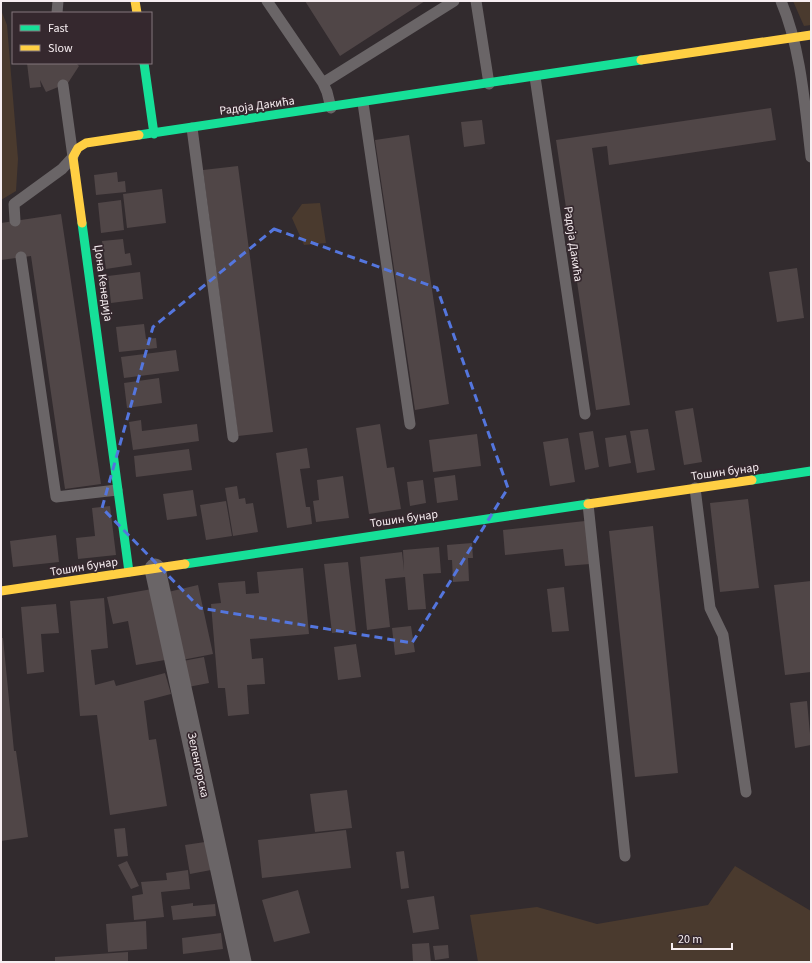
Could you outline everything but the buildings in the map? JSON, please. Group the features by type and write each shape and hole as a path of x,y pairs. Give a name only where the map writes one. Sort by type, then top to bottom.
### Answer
{"street":[{"path":"135,1 137,12"},
{"name":"Радоја Дакића","path":"154,134 811,35"},
{"path":"73,157 78,148 86,143 154,134 144,64"},
{"name":"Џона Кенедија","path":"73,157 129,572"},
{"name":"Тошин бунар","path":"1,591 811,471"},
{"name":"Зеленгорска","path":"155,569 242,962"}],"lane":[{"path":"57,12 58,1"},
{"path":"267,1 323,84 332,108"},
{"path":"323,84 454,1"},
{"path":"476,1 489,84"},
{"path":"781,1 792,38 802,86 811,158"},
{"name":"Радоја Дакића","path":"535,77 585,414"},
{"path":"15,221 14,204 62,169 73,157 63,85"},
{"path":"363,103 410,424"},
{"path":"192,128 232,437"},
{"path":"21,257 56,497 117,490"},
{"path":"695,488 710,608 723,635 746,792"},
{"path":"588,504 625,856"}],"highlighted area":[{"path":"274,229 437,288 508,488 412,643 200,608 102,508 153,327"}],"shaded area":[{"path":"793,1 811,1 811,25 804,26"},
{"path":"1,10 7,25 18,159 16,191 1,200"},
{"path":"320,203 326,243 304,245 292,218 302,204"},
{"path":"735,866 811,911 811,962 478,962 470,915 537,907 597,924 708,905"}],"traffic: fast":[{"path":"139,135 641,60"},
{"path":"144,64 154,134"},
{"path":"82,223 129,572"},
{"path":"752,480 811,471"},
{"path":"185,564 588,504"}],"traffic: slow":[{"path":"135,1 137,12"},
{"path":"641,60 811,35"},
{"path":"82,223 73,157 78,148 86,143 139,135"},
{"path":"588,504 752,480"},
{"path":"1,591 185,564"}]}
